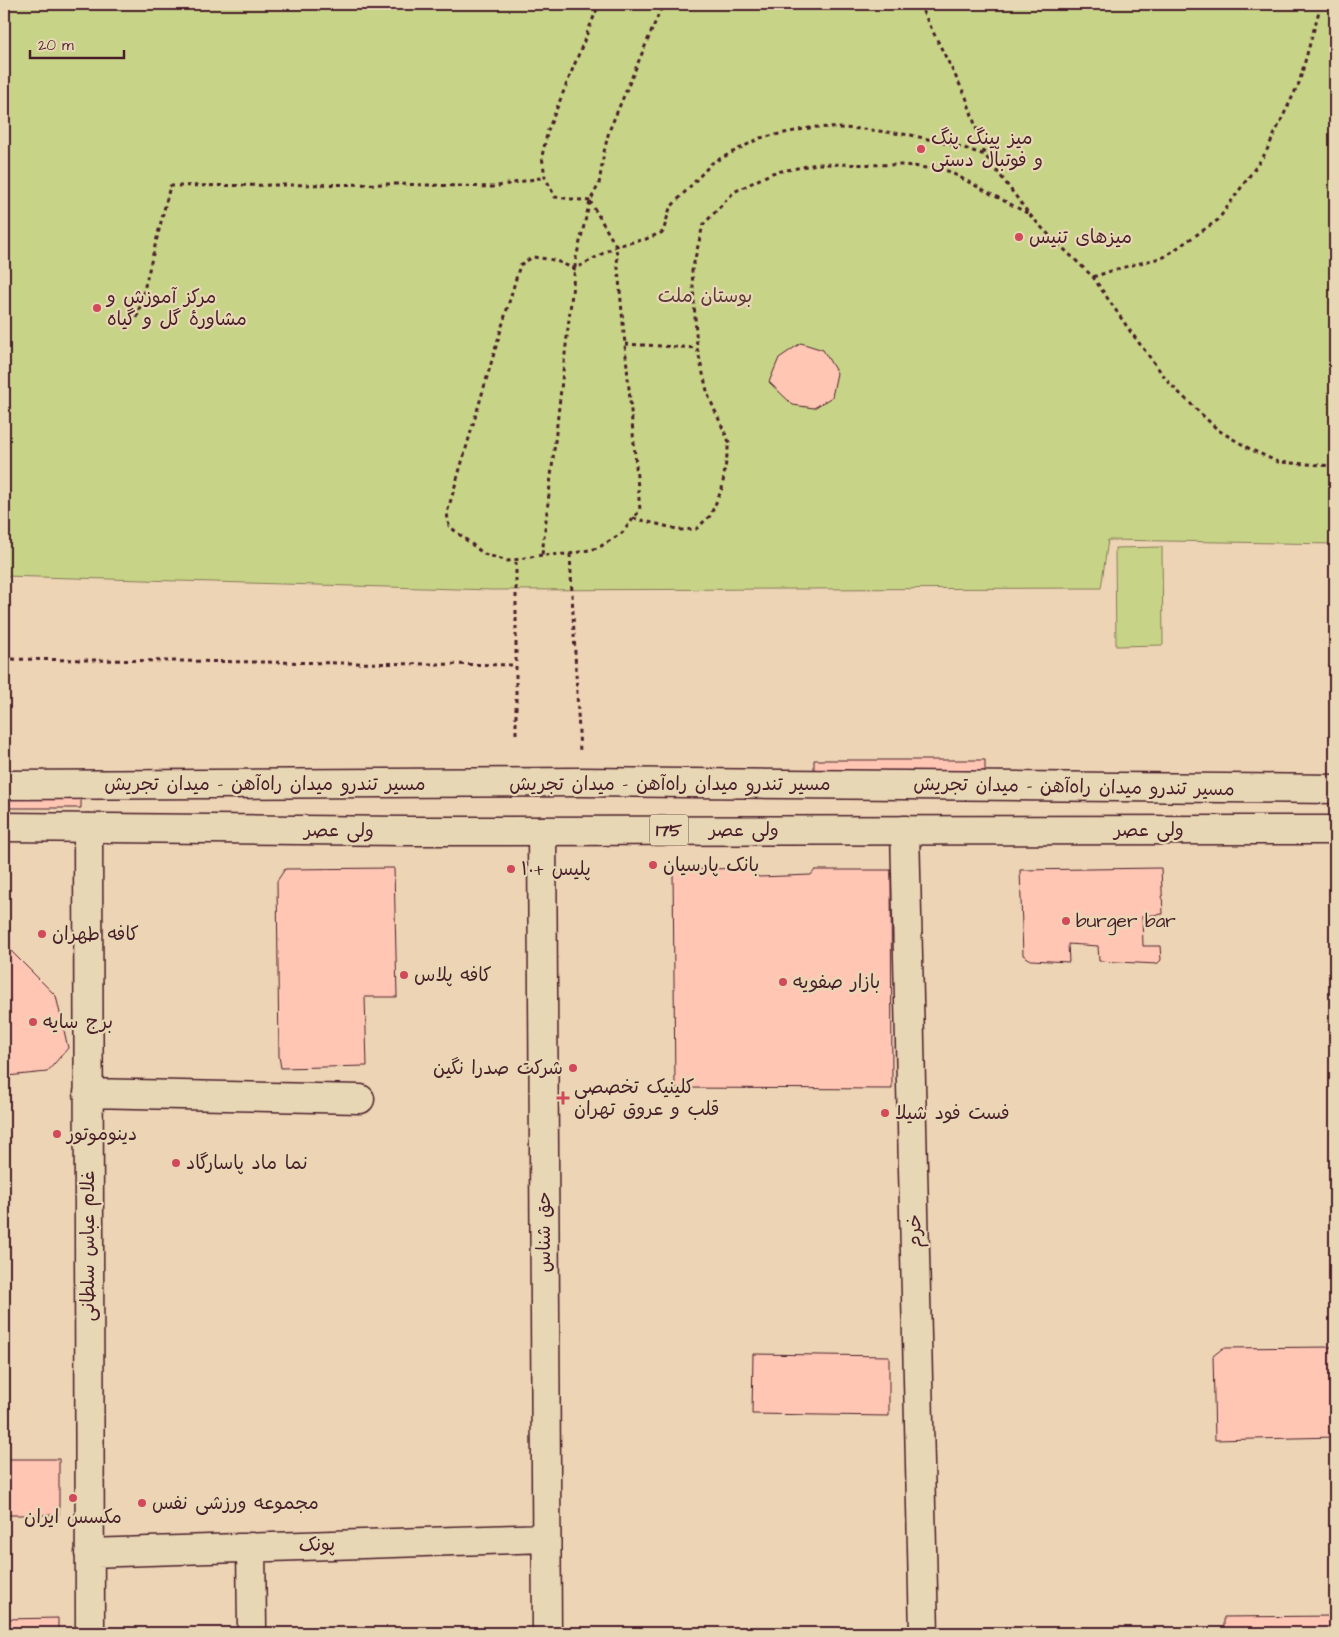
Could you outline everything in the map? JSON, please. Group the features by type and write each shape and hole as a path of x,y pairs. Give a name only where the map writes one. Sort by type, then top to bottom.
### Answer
{"street":[{"name":"مسیر تندرو میدان راه‌آهن - میدان تجریش","path":"4,785 589,782 1335,789"},
{"name":"ولی عصر","path":"4,827 404,831 1335,830"},
{"name":"غلام عباس سلطانی","path":"88,828 90,1633"},
{"name":"خرم","path":"905,830 924,1633"},
{"name":"حق شناس","path":"542,831 547,1633"},
{"path":"88,1092 360,1099"},
{"name":"پونک","path":"89,1553 546,1538"},
{"path":"251,1547 252,1628"}],"path":[{"path":"590,201 555,197 545,177 542,156 555,108 599,4"},
{"path":"542,555 576,258 590,201 599,184 609,131 663,4"},
{"path":"919,4 966,97 985,155 1029,214 1093,277 1170,384 1218,430 1250,449 1278,462 1335,466"},
{"path":"1093,277 1164,257 1218,220 1265,154 1299,82 1321,4"},
{"path":"575,269 616,246 646,239 663,232 670,208 712,163 760,138 814,127 862,129 911,136 961,147 985,155"},
{"path":"633,518 681,530 696,529 710,516 722,489 729,442 708,395 696,348 692,271 703,225 734,192 772,173 817,164 905,165 948,171 1029,214"},
{"path":"137,318 170,186 395,184 493,187 545,177"},
{"path":"575,269 554,260 533,257 520,265 447,513 450,526 484,554 508,561 542,555 570,554 598,548 622,533 640,510 616,246 590,201"},
{"path":"625,344 696,348"},
{"path":"570,554 580,756"},
{"path":"516,560 516,734"},
{"path":"4,659 516,665"}],"green space":[{"name":"بوستان ملت","path":"4,4 1335,4 1335,544 1108,540 1101,588 492,590 4,576"},
{"path":"1162,547 1163,645 1116,646 1115,548"}],"building":[{"path":"801,343 823,350 837,373 832,397 814,408 793,405 769,382 779,358"},
{"path":"814,760 985,760 985,775 814,775"},
{"path":"81,793 81,808 4,808 4,794"},
{"path":"394,868 397,997 365,997 367,1066 281,1068 279,1056 277,881 285,869"},
{"name":"بازار صفویه","path":"747,868 759,877 811,875 815,870 891,870 892,1089 675,1088 673,870"},
{"path":"1161,868 1163,914 1142,916 1143,946 1160,946 1161,960 1157,964 1099,961 1098,946 1068,944 1069,962 1031,960 1023,955 1020,870"},
{"name":"برج سایه","path":"4,944 56,996 68,1048 47,1072 7,1076 4,1074"},
{"path":"1335,1347 1335,1437 1215,1440 1213,1356 1223,1348"},
{"path":"753,1354 889,1356 889,1416 752,1414"},
{"path":"4,1459 59,1459 59,1515 4,1515"},
{"path":"1335,1616 1335,1633 1224,1633 1224,1617"},
{"path":"58,1618 58,1633 4,1633 4,1619"}],"place":[{"name":"میز پینگ پنگ و فوتبال دستی","path":"921,149"},
{"name":"میزهای تنیس","path":"1019,237"},
{"name":"مرکز آموزش و مشاورهٔ گل و گیاه","path":"97,308"},
{"name":"بانک پارسیان","path":"653,865"},
{"name":"پلیس +۱۰","path":"511,869"},
{"name":"burger bar","path":"1066,921"},
{"name":"کافه طهران","path":"42,934"},
{"name":"کافه پلاس","path":"404,975"},
{"name":"بازار صفویه","path":"783,982"},
{"name":"برج سایه","path":"33,1022"},
{"name":"شرکت صدرا نگین","path":"573,1068"},
{"name":"کلینیک تخصصی قلب و عروق تهران","path":"563,1098"},
{"name":"فست فود شیلا","path":"885,1113"},
{"name":"دینوموتور","path":"57,1134"},
{"name":"نما ماد پاسارگاد","path":"176,1163"},
{"name":"مکسس ایران","path":"73,1498"},
{"name":"مجموعه ورزشی نفس","path":"142,1503"}]}
